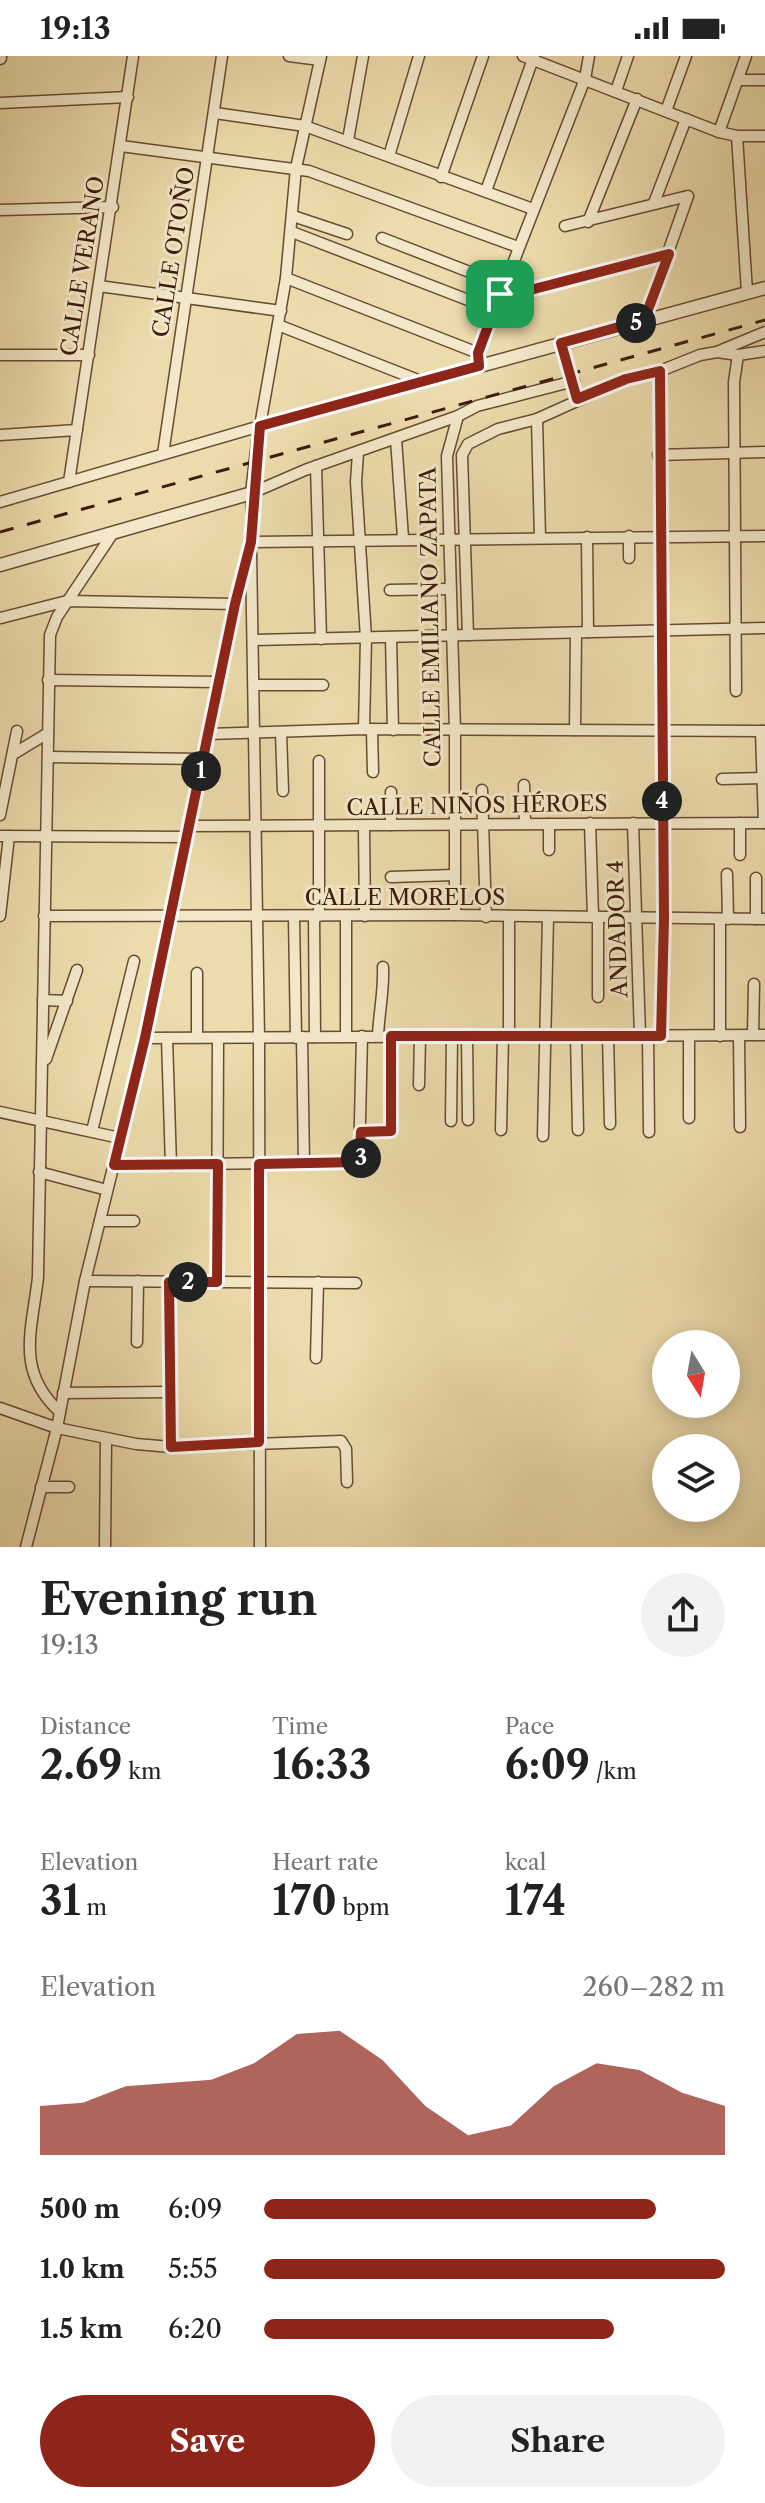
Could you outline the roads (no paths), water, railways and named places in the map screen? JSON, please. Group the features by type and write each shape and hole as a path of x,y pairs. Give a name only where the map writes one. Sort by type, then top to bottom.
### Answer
{"street":[{"name":"CALLE VERANO","path":"69,482 113,207 133,56"},
{"name":"CALLE OTOÑO","path":"163,454 222,56"},
{"path":"260,1547 261,1281 252,493 260,426 286,278 296,168 321,58 289,56"},
{"path":"348,140 363,56"},
{"path":"389,156 419,56"},
{"path":"441,177 483,56"},
{"path":"478,359 501,290 585,79 589,56"},
{"path":"616,91 628,56"},
{"path":"666,111 686,56"},
{"path":"719,132 746,56"},
{"path":"486,191 530,57 719,132 737,136 765,136"},
{"path":"738,80 765,80"},
{"path":"0,103 128,97"},
{"path":"588,222 637,99"},
{"path":"215,113 305,126 533,209"},
{"path":"654,203 686,119"},
{"path":"737,136 747,292"},
{"path":"121,146 296,168 417,208 518,247"},
{"path":"565,226 685,195 689,199 644,320"},
{"path":"0,210 113,207"},
{"path":"293,216 347,234"},
{"path":"292,232 494,310"},
{"path":"382,238 511,295 669,254"},
{"path":"286,278 478,359"},
{"path":"99,286 281,311"},
{"path":"0,502 423,382 478,359 561,343 765,288"},
{"path":"278,325 423,382"},
{"path":"468,635 464,449 498,429 537,419 626,379 717,352 765,332"},
{"path":"561,343 577,399"},
{"path":"717,352 738,355 765,351"},
{"path":"0,355 89,355"},
{"path":"736,691 734,382 738,355"},
{"path":"660,371 658,455 664,919 661,1036"},
{"path":"0,565 252,493 316,466 458,416 477,406 574,381"},
{"name":"CALLE EMILIANO ZAPATA","path":"455,915 455,731 447,456 458,416"},
{"path":"537,419 540,538"},
{"path":"0,435 77,430"},
{"path":"396,439 403,538"},
{"path":"658,455 765,452"},
{"path":"358,453 356,482 362,539 368,730 373,772"},
{"path":"316,466 321,639"},
{"path":"60,1412 40,1394 31,1373 38,1277 50,635 67,601 113,533"},
{"path":"629,536 629,558"},
{"path":"251,542 765,536"},
{"path":"575,730 587,537"},
{"path":"26,1547 57,1428 85,1281 145,1038 235,604 251,542"},
{"path":"390,590 449,589"},
{"path":"1,618 67,601 235,604"},
{"path":"254,640 765,628"},
{"path":"391,637 393,730"},
{"path":"48,680 220,682"},
{"path":"254,685 323,685"},
{"path":"208,734 368,730 763,731 764,823"},
{"path":"0,815 15,753 17,731"},
{"path":"15,753 48,733"},
{"path":"281,733 283,791"},
{"path":"49,757 203,759"},
{"path":"315,1037 319,761"},
{"path":"722,779 762,778"},
{"path":"524,785 525,824"},
{"path":"482,790 486,917"},
{"path":"391,792 391,825"},
{"path":"590,823 598,997"},
{"name":"ANDADOR 4","path":"633,823 649,1132"},
{"path":"740,823 740,855"},
{"name":"CALLE NIÑOS HÉROES","path":"4,836 256,827 764,823"},
{"path":"549,824 549,850"},
{"path":"364,827 365,916"},
{"path":"0,916 4,836"},
{"path":"720,1036 727,874"},
{"path":"391,877 454,875"},
{"path":"756,878 761,919"},
{"name":"CALLE MORELOS","path":"44,916 455,915 761,919"},
{"path":"346,916 346,1036"},
{"path":"501,1130 509,916"},
{"path":"294,917 304,1164"},
{"path":"543,1136 548,917"},
{"path":"92,1131 134,961"},
{"path":"378,1036 380,1006 384,999 383,967"},
{"path":"43,1065 77,970"},
{"path":"197,973 197,1037"},
{"path":"145,1038 759,1035 754,984"},
{"path":"43,1000 67,1001"},
{"path":"608,1035 610,1124"},
{"path":"114,1165 359,1162 362,1036"},
{"path":"361,1132 391,1131 391,1036"},
{"path":"419,1085 420,1036"},
{"path":"451,1121 452,1036"},
{"path":"467,1036 468,1120"},
{"path":"576,1036 578,1130"},
{"path":"689,1036 689,1118"},
{"path":"739,1036 740,1127"},
{"path":"167,1038 171,1166"},
{"path":"217,1282 218,1038"},
{"path":"0,1112 120,1138"},
{"path":"39,1172 107,1190"},
{"path":"100,1221 134,1221"},
{"path":"85,1281 356,1283"},
{"path":"137,1342 138,1281"},
{"path":"169,1282 171,1447"},
{"path":"316,1358 318,1282"},
{"path":"63,1393 170,1392"},
{"path":"0,1408 57,1428 106,1440 171,1447 259,1442 345,1444 347,1482"},
{"path":"105,1547 106,1440"},
{"path":"41,1487 69,1487"}],"railway":[{"path":"0,532 765,320"}]}
